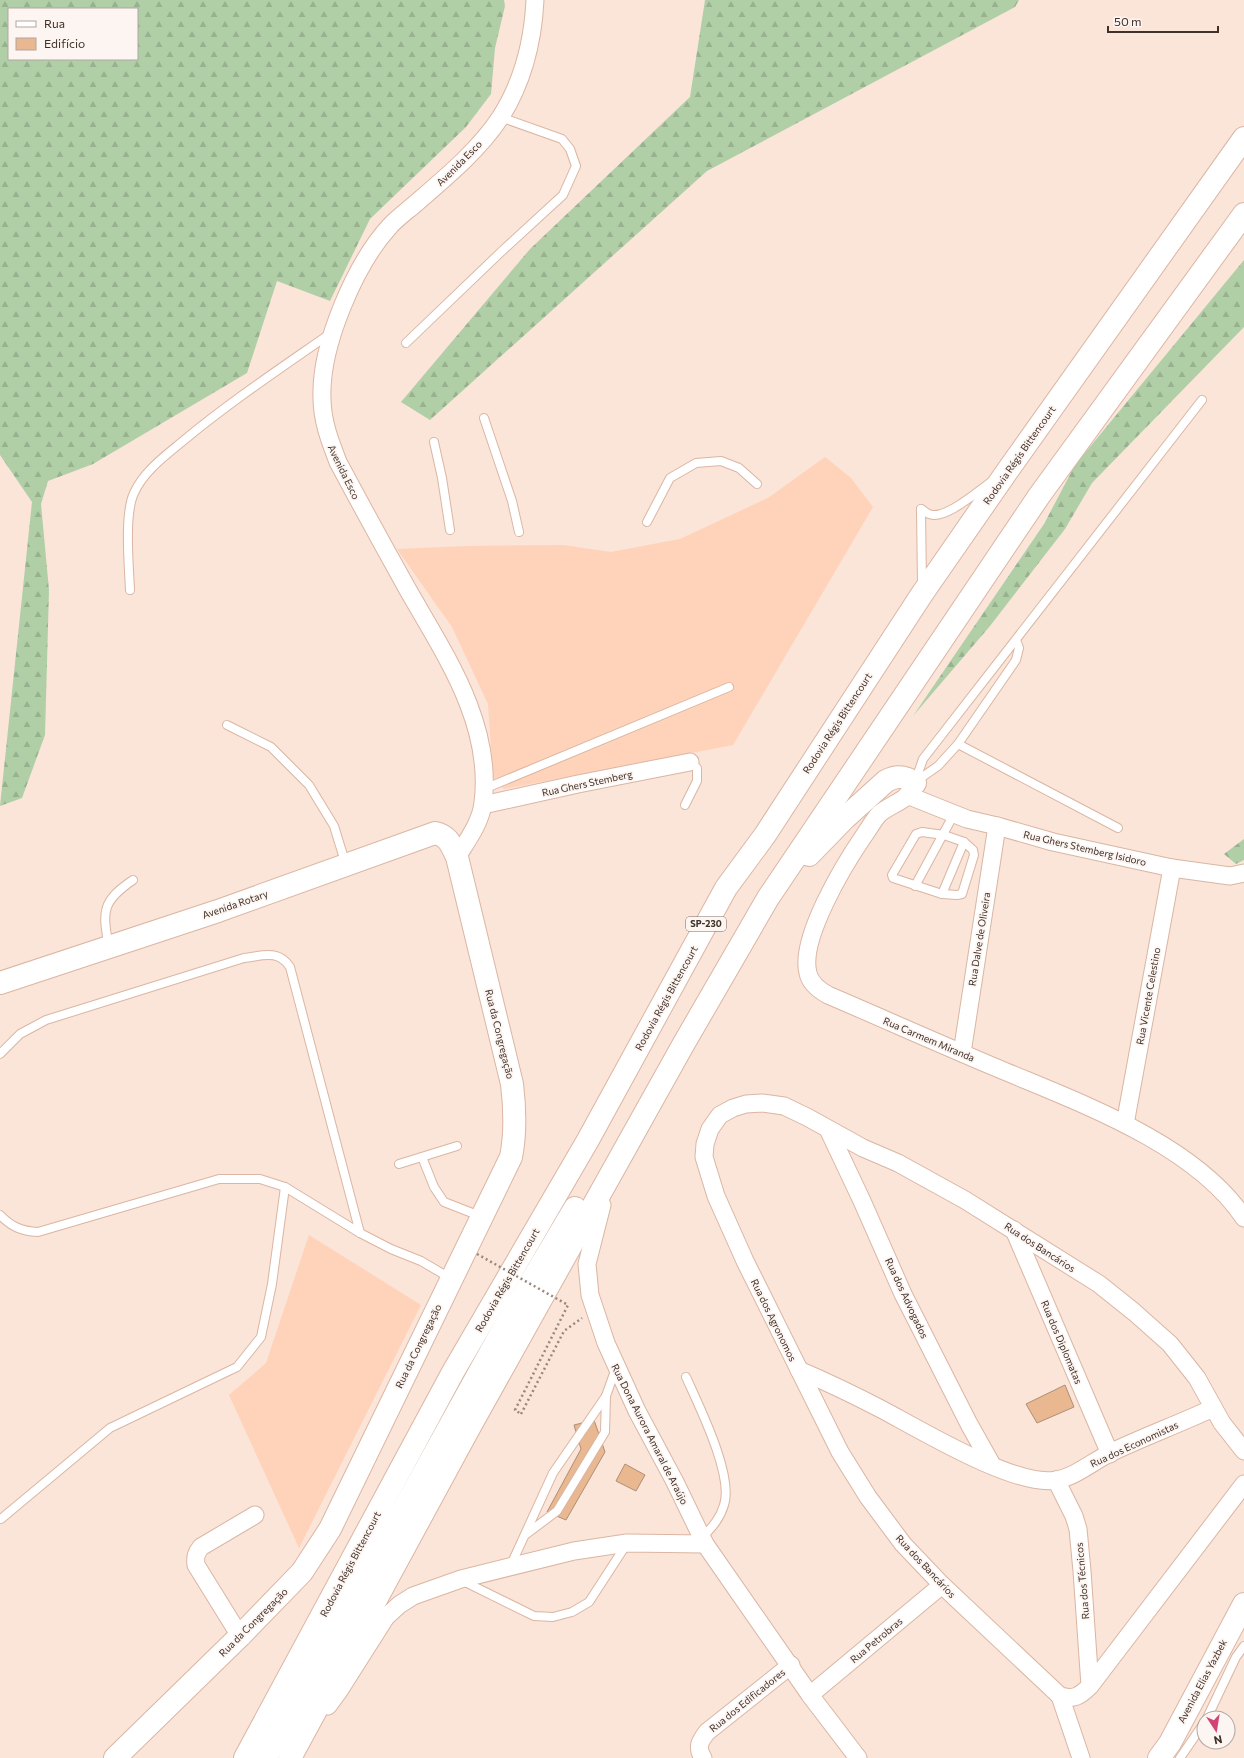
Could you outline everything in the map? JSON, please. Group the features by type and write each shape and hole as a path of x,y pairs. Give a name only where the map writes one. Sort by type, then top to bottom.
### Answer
{"main road":[{"name":"Rodovia Régis Bittencourt","path":"245,1758 454,1372 588,1140 726,888 765,835 922,594 1008,470 1244,138"},
{"path":"293,1752 620,1157 768,898 1039,496 1244,214"},
{"path":"768,898 845,818 886,781 897,777 902,777 911,789"},
{"name":"Avenida Rotary","path":"0,983 109,947 435,833 442,834 448,838 457,857"},
{"name":"Rua da Congregação","path":"115,1758 240,1636 302,1572 330,1528 450,1278 511,1157 515,1136 515,1112 512,1084 457,857"},
{"path":"266,1758 511,1315 600,1167 683,1045"},
{"path":"400,1557 437,1514 495,1400 517,1373 602,1205 620,1157"},
{"name":"Avenida Elias Yazbek","path":"1159,1758 1170,1743 1244,1604"}],"street":[{"name":"Avenida Esco","path":"457,857 477,822 484,797 482,749 473,712 452,668 338,462 327,434 322,398 323,375 333,332 352,284 371,251 390,226 464,160 500,117 517,84 527,57 534,26 535,0"},
{"name":"Rua Ghers Stemberg","path":"484,797 578,784 690,762"},
{"name":"Rua Ghers Stemberg Isidoro","path":"911,789 954,814 967,819 1053,842 1172,868 1230,876 1244,873"},
{"name":"Rua Carmem Miranda","path":"911,789 879,814 847,861 824,904 810,944 806,961 808,974 818,989 828,995 1125,1124 1195,1166 1235,1204 1244,1218"},
{"name":"Rua Dalve de Oliveira","path":"962,1053 997,826"},
{"name":"Rua Vicente Celestino","path":"1125,1124 1172,868"},
{"name":"Rua dos Agronomos","path":"784,1106 762,1103 746,1104 733,1108 720,1115 710,1129 705,1144 704,1157 716,1196 799,1370 834,1385 944,1442 1017,1476 1038,1481 1056,1480"},
{"name":"Rua dos Bancários","path":"784,1106 828,1128 863,1148 898,1163 965,1200 1099,1284 1134,1312 1170,1344 1197,1378 1222,1424 1244,1451"},
{"name":"Rua dos Advogados","path":"828,1128 903,1294 969,1424 992,1465"},
{"name":"Rua Dona Aurora Amaral de Araújo","path":"602,1205 587,1264 590,1295 606,1343 616,1367 704,1541 791,1665 810,1695 858,1758"},
{"name":"Rua dos Diplomatas","path":"1014,1230 1110,1454"},
{"name":"Rua dos Bancários","path":"799,1370 840,1452 868,1497 903,1544 942,1585 1060,1696 1081,1758"},
{"name":"Rua dos Economistas","path":"1056,1480 1073,1474 1110,1454 1213,1408"},
{"name":"Rua dos Técnicos","path":"1056,1480 1074,1516 1078,1529 1090,1686"},
{"path":"1060,1696 1076,1698 1090,1686 1244,1484"},
{"path":"240,1636 196,1565 195,1558 201,1547 255,1515"},
{"path":"293,1752 339,1691 386,1617 399,1605 413,1596 461,1579 574,1551 627,1543 704,1541"},
{"name":"Rua Petrobras","path":"810,1695 942,1585"},
{"name":"Rua dos Edificadores","path":"703,1758 698,1747 700,1740 707,1732 791,1665"}],"lane":[{"path":"406,343 563,195 576,166 570,149 562,139 500,117"},
{"path":"130,590 129,514 133,495 141,480 157,463 215,414 333,332"},
{"path":"911,789 923,759 1202,400"},
{"path":"484,418 512,501 519,532"},
{"path":"434,442 442,478 450,530"},
{"path":"647,522 670,478 696,463 721,460 739,468 757,484"},
{"path":"922,594 921,509 929,515 951,510 1008,470"},
{"path":"911,789 938,766 958,744 1016,660 1019,648 1016,640"},
{"path":"484,797 728,687"},
{"path":"227,725 271,747 309,785 334,826 346,865"},
{"path":"958,744 1118,828"},
{"path":"685,805 697,781 697,768 690,762"},
{"path":"915,886 944,835 954,814"},
{"path":"922,832 944,835 964,842 973,850 974,855 962,894 942,894 893,878 892,875 916,834 922,832"},
{"path":"942,894 964,842"},
{"path":"109,947 105,913 108,902 118,890 133,880"},
{"path":"0,1054 20,1034 46,1020 244,958 271,954 279,956 285,959 292,974 360,1233"},
{"path":"399,1164 458,1146"},
{"path":"422,1157 434,1187 444,1202 481,1216"},
{"path":"0,1214 7,1222 22,1231 38,1232 219,1179 260,1179 285,1187 360,1233 391,1249 421,1260 450,1278"},
{"path":"1,1519 110,1428 237,1366 261,1337 272,1284 285,1187"},
{"path":"510,1568 553,1474 606,1396 616,1367"},
{"path":"686,1377 706,1424 726,1482 725,1504 718,1521 704,1541"},
{"path":"524,1536 557,1511 604,1432 606,1396"},
{"path":"461,1579 534,1616 553,1617 572,1612 589,1602 627,1543"},
{"path":"1211,1710 1236,1657 1244,1646"},
{"path":"1180,1758 1196,1735"}],"path":[{"path":"477,1254 568,1305 515,1410 521,1414 564,1331 594,1309"}],"shaded area":[{"path":"825,457 851,478 873,507 733,745 504,789 493,777 488,704 452,627 397,549 468,546 563,545 611,552 680,539 768,498"},
{"path":"309,1235 421,1305 299,1548 229,1395 266,1363"}],"green space":[{"path":"0,0 504,0 505,6 495,48 491,94 466,127 370,219 330,301 277,281 247,373 93,464 48,481 41,504 49,590 45,735 22,798 0,806 32,502 0,455"},
{"path":"705,0 1019,0 1015,7 707,171 430,420 401,402 530,249 690,97"},
{"path":"1244,260 1244,327 1092,483 1065,529 990,626 913,716 1044,524 1075,465"},
{"path":"1244,839 1244,860 1236,864 1224,854"}],"building":[{"path":"1065,1385 1074,1407 1037,1423 1026,1404"},
{"path":"594,1420 605,1452 566,1520 547,1512 581,1449 574,1425"},
{"path":"625,1464 645,1475 636,1491 616,1481"}]}
